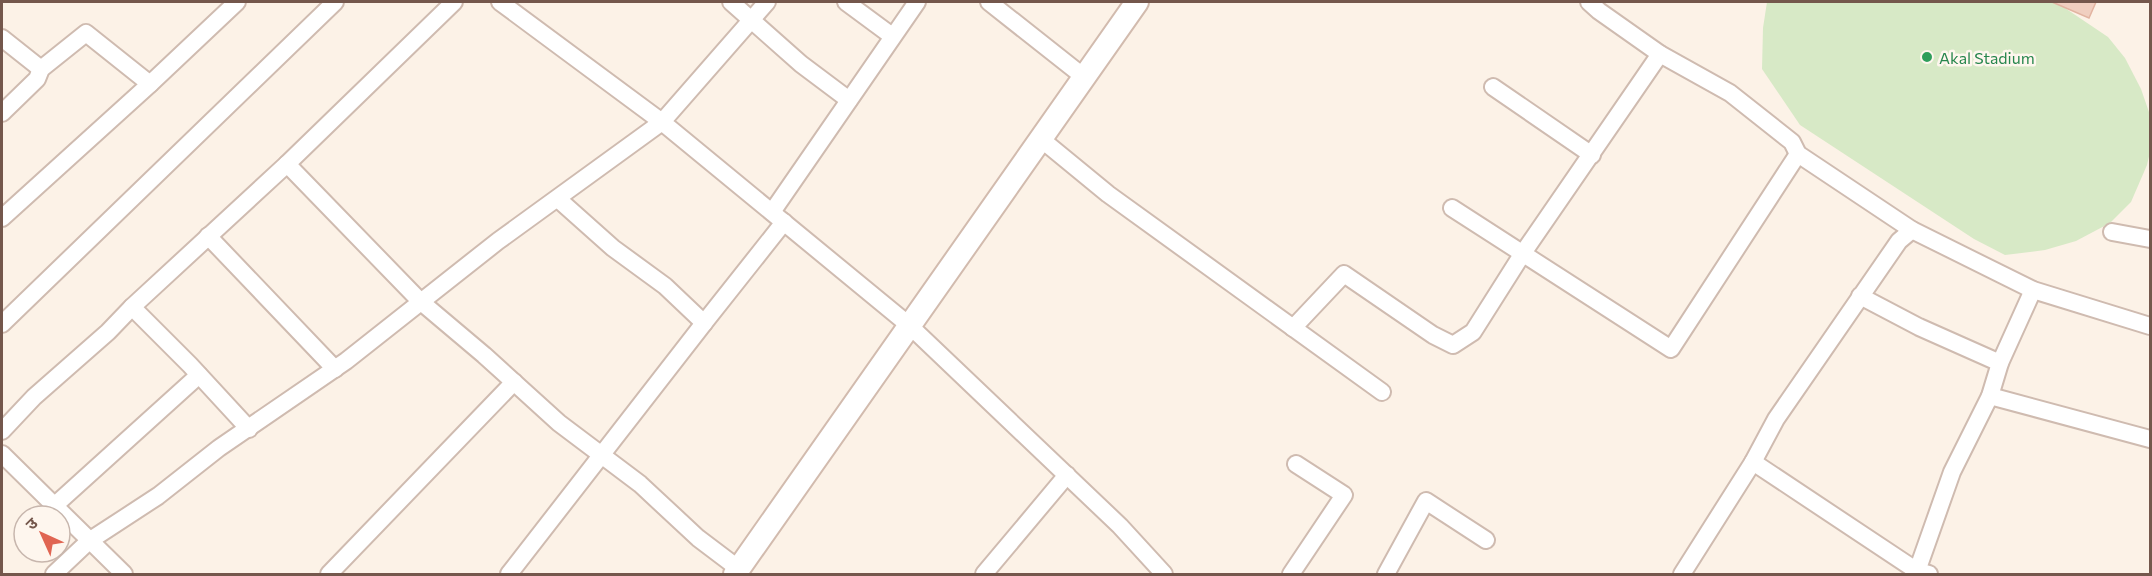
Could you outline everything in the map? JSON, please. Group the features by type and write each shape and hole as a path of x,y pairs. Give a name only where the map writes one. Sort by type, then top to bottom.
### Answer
{"main road":[{"path":"737,572 1137,2"}],"street":[{"path":"2,218 237,2"},
{"path":"2,324 334,2"},
{"path":"2,431 34,397 108,332 132,307 287,164 454,2"},
{"path":"500,2 662,122 909,326 1120,526 1164,574"},
{"path":"731,2 801,64 849,100"},
{"path":"54,574 89,541 158,496 219,448 335,369 498,241 662,122 767,2"},
{"path":"846,2 892,36"},
{"path":"509,574 603,456 704,323 778,217 849,100 916,2"},
{"path":"989,2 1084,77"},
{"path":"1589,2 1660,54 1730,93 1792,142 1798,154 1911,230 2033,290 2151,326"},
{"path":"2,113 37,79 41,69 86,33 150,84"},
{"path":"2,38 41,69"},
{"path":"1293,328 1344,274 1433,335 1453,345 1473,332 1523,254 1660,54"},
{"path":"1493,87 1592,155"},
{"path":"1041,139 1108,194 1382,392"},
{"path":"1452,208 1671,349 1798,154"},
{"path":"287,164 420,301 559,423 640,484 737,572"},
{"path":"558,199 613,248 664,286 704,323"},
{"path":"1682,574 1753,462 1776,420 1899,241 1911,230"},
{"path":"2112,232 2151,239"},
{"path":"208,236 335,369"},
{"path":"1753,462 1920,573 1952,472 1990,396 2000,363 2033,290"},
{"path":"1860,296 1919,327 2000,363"},
{"path":"132,307 249,429"},
{"path":"56,504 199,375"},
{"path":"329,574 514,382"},
{"path":"1990,396 2151,439"},
{"path":"1291,574 1344,495 1296,464"},
{"path":"5,465 50,504"},
{"path":"984,574 1067,475"},
{"path":"1386,574 1426,501 1486,540"},
{"path":"72,525 124,574"}],"green space":[{"path":"1767,2 2056,2 2108,37 2125,58 2141,89 2150,115 2150,152 2147,165 2131,202 2110,223 2076,241 2045,250 2005,255 1974,239 1800,125 1762,69 1763,28"}],"building":[{"path":"2052,2 2096,2 2089,18"}],"place":[{"name":"Akal Stadium","path":"1927,57"}]}
